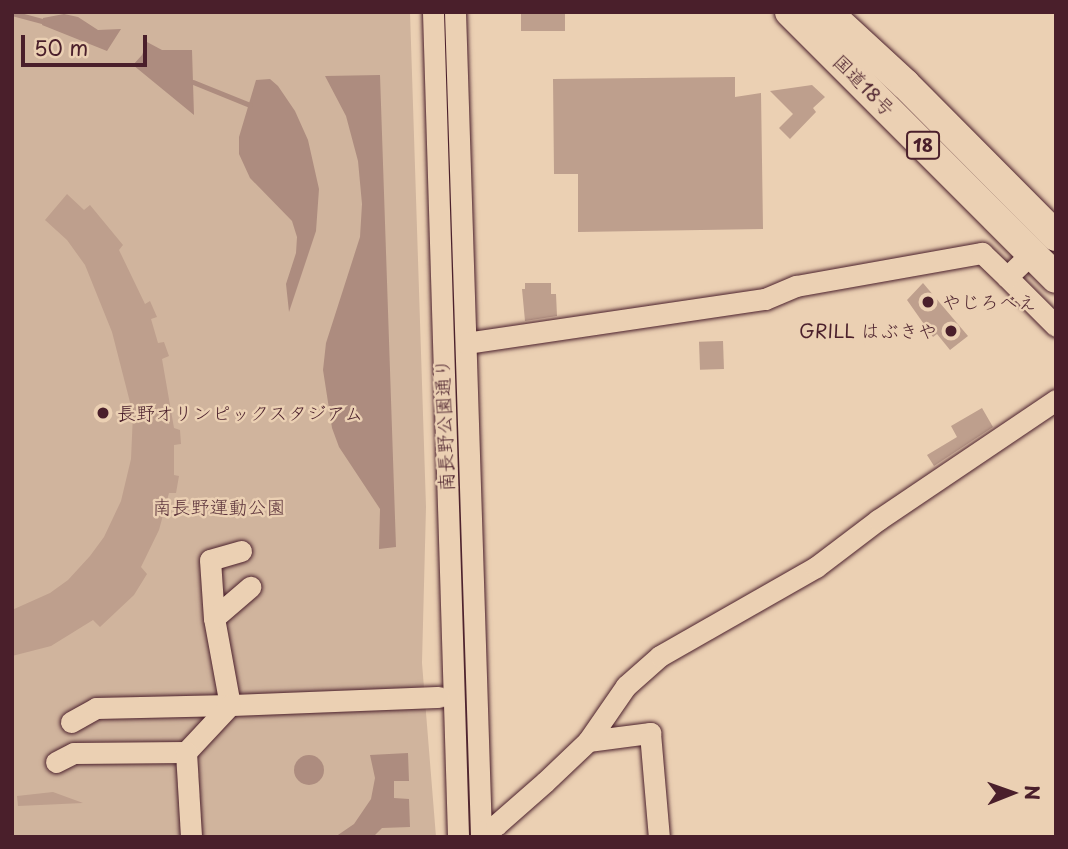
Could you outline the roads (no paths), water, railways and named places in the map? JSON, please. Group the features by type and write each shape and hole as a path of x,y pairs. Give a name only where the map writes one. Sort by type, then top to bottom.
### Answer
{"highway":[{"name":"国道18号","path":"790,12 1056,278"},
{"name":"国道18号","path":"827,12 905,83 1054,232"}],"street":[{"name":"南長野公園通り","path":"432,12 458,837"},
{"name":"南長野公園通り","path":"455,12 481,834"},
{"path":"466,343 765,299 796,286 982,253 1056,326"},
{"path":"1007,277 1031,254"},
{"path":"481,834 496,825 587,741 626,686 660,656 764,594 816,567 878,520 1056,400"},
{"path":"230,705 214,618 210,560 241,551"},
{"path":"214,618 250,587"},
{"path":"71,722 96,708 439,697"},
{"path":"56,762 74,753 186,752 230,705"},
{"path":"587,741 650,733 659,837"},
{"path":"186,752 191,837"}],"waterway":[{"path":"12,13 42,21"},
{"path":"193,82 250,105"}],"place":[{"name":"やじろべえ","path":"928,302"},
{"name":"GRILL はぶきや","path":"951,331"},
{"name":"長野オリンピックスタジアム","path":"103,413"}],"park label":[{"name":"南長野運動公園","path":"219,507"}]}
